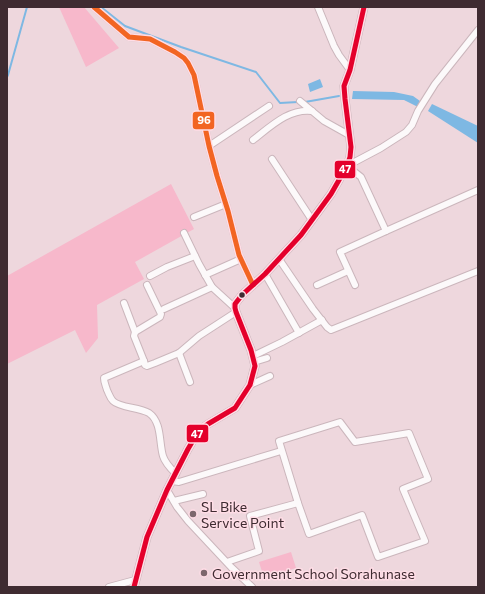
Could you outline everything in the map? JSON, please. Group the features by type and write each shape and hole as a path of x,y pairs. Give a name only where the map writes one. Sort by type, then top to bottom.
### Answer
{"street":[{"path":"94,7 130,37 150,39 184,58 190,66 194,75 209,146 241,259 253,285"},
{"path":"318,7 334,46 350,70"},
{"path":"110,587 134,583 147,537 167,490 195,437 200,430 208,424 235,408 250,385 255,366 254,359 235,310 235,304 301,235 330,194 347,166 351,147 344,86 350,70 364,7"},
{"path":"347,166 381,148 406,132 412,125 418,111 435,84 478,30"},
{"path":"302,103 324,121 349,135"},
{"path":"209,146 269,106"},
{"path":"253,140 286,116 305,110 312,111"},
{"path":"272,159 312,220"},
{"path":"347,166 361,177 386,231"},
{"path":"355,285 340,252 478,190"},
{"path":"194,217 226,204"},
{"path":"184,233 212,287 235,310"},
{"path":"150,276 167,267 195,256"},
{"path":"205,275 241,259"},
{"path":"279,259 293,281 331,330 478,271"},
{"path":"318,285 348,271"},
{"path":"265,274 299,333"},
{"path":"134,332 161,316 147,285"},
{"path":"164,309 212,287"},
{"path":"124,303 145,365 150,365 179,353 199,336 235,310"},
{"path":"254,359 322,320"},
{"path":"179,353 190,382"},
{"path":"254,359 267,358"},
{"path":"144,361 104,378 105,384 112,400 115,403 139,409 149,413 154,418 160,434 163,456 176,474"},
{"path":"250,385 270,376"},
{"path":"340,422 356,442 409,433 428,479 403,489 425,541 378,557 362,515 309,534 281,451 279,441 340,422"},
{"path":"172,481 179,482 281,451"},
{"path":"167,490 177,507 188,521 252,587"},
{"path":"174,501 203,494"},
{"path":"227,562 259,551 250,516 298,504"}],"shaded area":[{"path":"59,7 84,7 119,48 86,67"},
{"path":"171,184 194,229 135,262 144,279 97,305 98,338 86,353 75,330 7,364 7,276"},
{"path":"291,552 296,568 264,578 259,562"}],"water":[{"path":"320,79 323,87 310,92 308,84"},
{"path":"353,91 394,92 413,96 420,101 418,107 404,100 352,99"},
{"path":"432,104 478,126 478,143 428,111"}],"waterway":[{"path":"7,77 27,7"},
{"path":"101,7 125,26 181,47 256,72 280,103 298,102"},
{"path":"305,102 339,96"}],"transit line":[{"name":"96","path":"94,7 129,37 150,39 175,52 184,58 188,63 194,75 209,146 239,255 253,285"},
{"name":"47","path":"134,587 147,537 167,490 188,449 200,430 235,408 250,385 255,366 251,350 236,312 235,304 301,235 331,194 347,166 351,147 344,86 350,70 364,7"}],"place":[{"name":"SL Bike Service Point","path":"193,514"},
{"name":"Government School Sorahunase","path":"204,573"}]}
